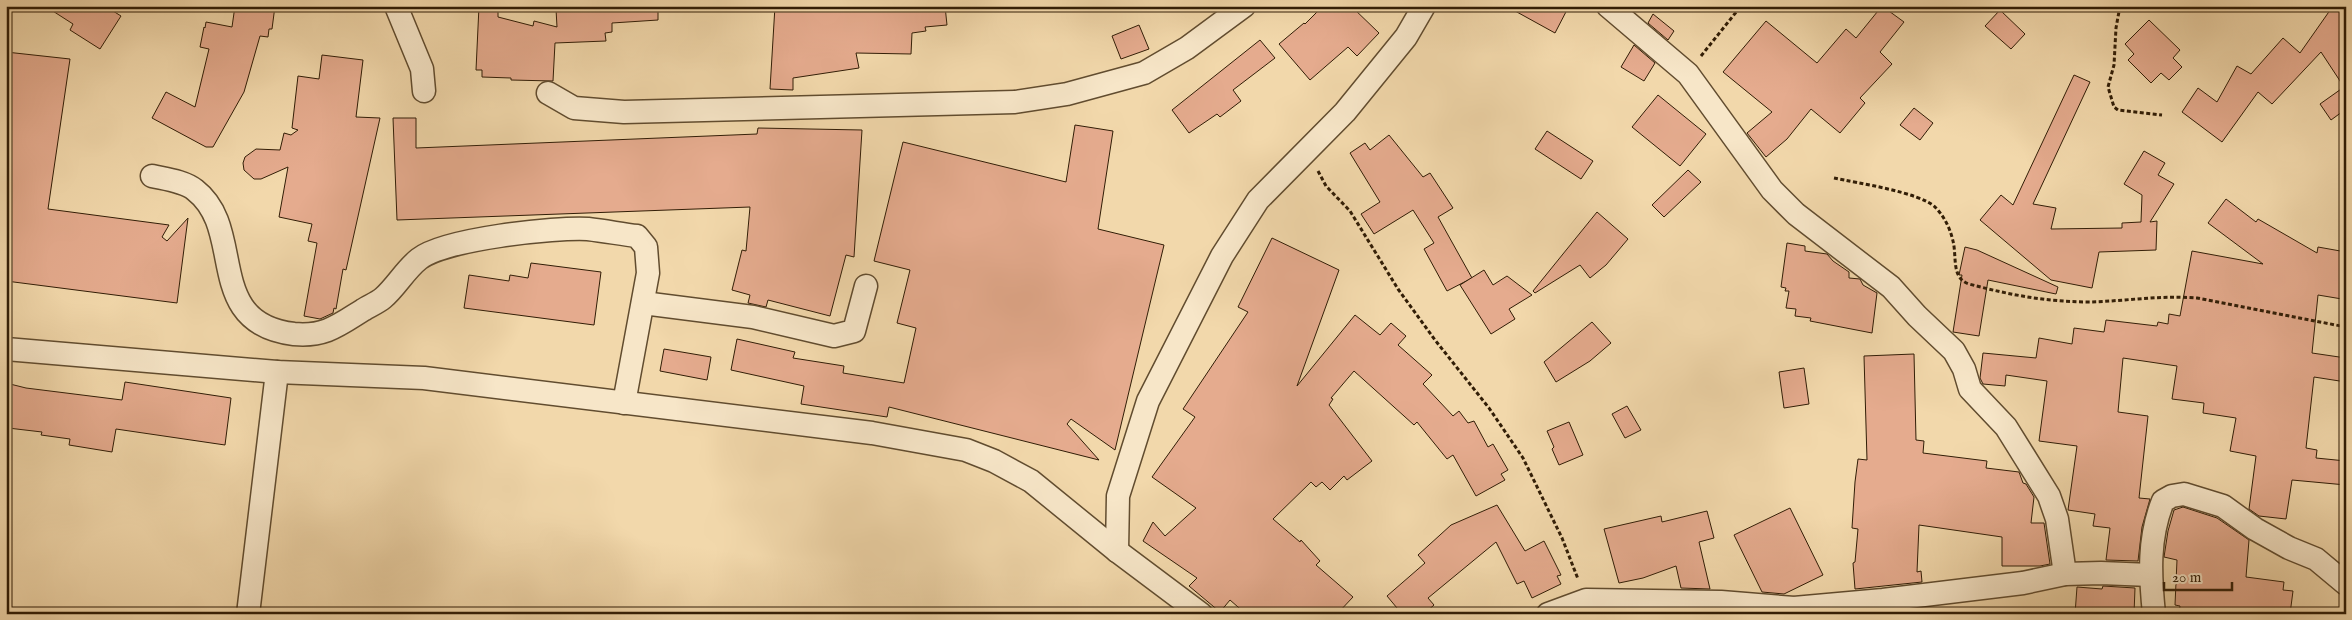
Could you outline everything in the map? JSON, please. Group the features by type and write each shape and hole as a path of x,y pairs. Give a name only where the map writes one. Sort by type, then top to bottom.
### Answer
{"street":[{"path":"396,6 422,69 424,91"},
{"path":"548,93 574,108 609,111 1015,102 1067,94 1144,74 1187,48 1244,6"},
{"path":"1117,551 1118,496 1132,449 1152,393 1222,256 1258,200 1345,112 1386,64 1424,6"},
{"path":"1608,6 1688,74 1772,190 1796,214 1891,287 1917,316 1954,351 1970,389 2006,427 2049,496 2057,518 2065,574"},
{"path":"152,176 194,189 215,213 222,237 227,268 238,301 252,317 270,329 296,334 330,331 381,300 419,259 461,242 531,232 587,229 637,236 646,247 648,273 624,403"},
{"path":"643,303 753,317 834,336 854,331 866,286"},
{"path":"6,349 276,372 424,378 872,433 966,450 994,461 1031,482 1117,551 1201,614"},
{"path":"248,614 276,372"},
{"path":"2154,614 2150,575 2154,532 2163,501 2172,496 2184,494 2223,506 2255,529 2289,548 2316,558 2346,584"},
{"path":"1548,614 1586,600 1721,602 1796,611 2023,583 2065,574 2150,575"}],"path":[{"path":"1688,74 1742,6"},
{"path":"2120,6 2116,28 2114,65 2108,87 2111,100 2118,110 2162,116"},
{"path":"1314,143 1320,178 1350,211 1398,289 1435,340 1489,408 1523,458 1562,538 1586,600"},
{"path":"1834,178 1921,199 1934,206 1946,220 1953,241 1957,274 1963,282 1969,284 2020,298 2090,302 2173,296 2197,298 2346,327"}],"building":[{"path":"45,6 105,6 121,16 100,49 70,30 73,24"},
{"path":"235,6 275,6 272,29 269,29 268,37 260,36 244,92 213,147 206,147 152,118 166,92 195,107 209,49 200,47 204,27 206,22 232,27"},
{"path":"479,6 498,6 498,17 533,26 534,21 557,27 556,9 658,6 658,20 612,23 612,32 605,33 606,41 555,43 553,81 511,80 511,78 482,77 482,70 476,70"},
{"path":"775,6 945,6 947,25 925,27 926,31 912,33 911,54 856,53 859,68 793,78 793,90 770,89"},
{"path":"1323,6 1351,6 1379,33 1357,56 1348,47 1310,80 1279,44 1305,24"},
{"path":"1506,6 1569,6 1555,33"},
{"path":"1882,6 1904,22 1880,52 1892,64 1860,98 1865,103 1840,133 1811,109 1787,139 1766,157 1747,133 1772,112 1723,72 1766,21 1817,63 1846,29 1856,38"},
{"path":"2333,6 2346,6 2346,109 2331,120 2320,104 2344,87 2321,52 2272,104 2258,92 2222,142 2182,112 2198,88 2217,102 2237,66 2251,74 2283,38 2300,53"},
{"path":"2000,10 2025,34 2011,49 1985,26"},
{"path":"1653,14 1674,31 1668,40 1648,23"},
{"path":"2149,20 2180,50 2173,58 2182,67 2169,80 2161,73 2151,83 2128,60 2134,54 2125,44"},
{"path":"1139,25 1149,49 1121,59 1112,36"},
{"path":"1260,40 1275,58 1233,90 1241,101 1220,117 1217,114 1189,133 1172,110"},
{"path":"1634,45 1655,63 1644,81 1621,67"},
{"path":"6,52 70,59 48,209 169,225 162,237 167,241 188,218 177,303 6,281"},
{"path":"322,55 363,60 356,117 380,118 346,270 343,269 336,309 334,308 333,313 320,319 304,316 317,243 308,241 312,224 279,217 288,167 261,179 254,179 244,170 243,163 245,157 256,149 280,150 284,133 291,135 298,130 292,128 298,76 319,79"},
{"path":"2074,75 2090,82 2033,204 2056,208 2051,229 2122,228 2122,223 2141,222 2142,195 2124,184 2144,151 2165,163 2158,175 2174,184 2150,222 2157,221 2156,250 2099,252 2092,288 2051,280 1980,220 2001,195 2013,205"},
{"path":"1658,95 1706,134 1680,166 1632,127"},
{"path":"1914,108 1933,123 1920,140 1900,125"},
{"path":"393,118 416,118 416,148 757,134 758,128 862,130 854,257 846,255 830,316 768,300 766,307 748,303 750,295 732,290 742,250 746,251 750,207 397,220"},
{"path":"1075,125 1113,131 1098,229 1164,245 1115,450 1071,419 1067,424 1099,460 889,407 887,417 801,404 804,386 731,370 737,339 795,352 793,358 844,366 843,373 904,383 916,328 897,323 910,270 874,261 903,142 1066,182"},
{"path":"1547,131 1593,161 1581,179 1535,149"},
{"path":"1389,135 1423,177 1430,173 1453,208 1438,217 1472,278 1447,291 1424,249 1434,243 1413,210 1374,234 1361,214 1380,202 1350,153 1365,143 1370,150"},
{"path":"1688,170 1701,182 1664,217 1652,205"},
{"path":"2226,199 2256,222 2258,219 2317,253 2318,247 2346,252 2346,274 2342,299 2318,295 2312,353 2346,358 2346,382 2314,377 2306,448 2317,450 2316,458 2346,461 2346,485 2292,480 2286,519 2259,516 2249,509 2256,456 2230,451 2236,418 2203,413 2204,403 2172,399 2177,366 2123,358 2118,412 2148,416 2139,498 2150,499 2142,527 2138,561 2106,560 2110,528 2093,526 2095,514 2068,510 2077,446 2039,441 2047,381 2006,375 2005,386 1983,384 1980,378 1983,353 2036,358 2039,338 2072,344 2074,328 2104,332 2106,320 2157,326 2158,322 2168,324 2169,314 2180,316 2192,251 2263,264 2208,223"},
{"path":"1597,212 1628,239 1606,265 1590,278 1580,265 1535,293 1533,291"},
{"path":"1272,238 1339,270 1297,386 1355,315 1380,335 1391,323 1406,336 1398,345 1432,375 1423,384 1453,416 1459,411 1468,423 1474,421 1488,447 1493,444 1508,470 1501,474 1505,480 1476,496 1453,455 1447,459 1417,422 1414,425 1354,371 1331,398 1333,399 1329,405 1372,461 1347,480 1344,476 1330,490 1322,482 1316,487 1311,482 1273,519 1300,542 1301,540 1320,561 1316,565 1353,597 1337,614 1246,614 1230,600 1220,612 1189,586 1197,578 1143,541 1153,522 1165,536 1196,508 1152,477 1195,417 1183,409 1248,312 1238,307"},
{"path":"1787,243 1805,246 1805,251 1827,254 1833,261 1849,272 1849,278 1860,279 1863,285 1877,293 1872,333 1810,321 1811,318 1795,316 1796,309 1786,308 1789,291 1785,291 1786,288 1781,287"},
{"path":"1965,247 1977,250 2058,287 2056,294 1988,280 1979,336 1953,332 1962,275 1959,275"},
{"path":"531,263 601,272 594,325 464,308 469,275 509,281 510,275 528,278"},
{"path":"1484,270 1493,285 1507,276 1532,295 1509,309 1515,319 1491,334 1460,285"},
{"path":"1592,322 1611,343 1590,361 1556,382 1544,362"},
{"path":"664,349 711,357 707,380 660,371"},
{"path":"1914,354 1916,440 1924,441 1923,453 1987,461 1986,468 2019,472 2023,483 2026,484 2034,497 2031,523 2044,523 2050,564 2040,566 2002,566 2002,537 1919,525 1917,572 1921,571 1922,582 1855,589 1853,563 1855,562 1858,529 1852,528 1855,482 1858,459 1867,460 1864,356"},
{"path":"1804,368 1809,404 1784,408 1779,372"},
{"path":"125,382 231,398 225,445 116,429 112,452 69,445 70,439 41,435 42,432 8,428 10,404 6,403 6,383 26,388 122,400"},
{"path":"1627,406 1641,430 1625,438 1612,414"},
{"path":"1569,422 1583,455 1559,465 1547,431"},
{"path":"1497,505 1525,551 1544,541 1561,575 1557,576 1561,584 1532,598 1524,581 1517,584 1496,542 1428,598 1434,605 1424,614 1402,614 1387,596 1425,563 1418,555 1451,525"},
{"path":"2183,507 2217,518 2249,540 2246,577 2284,582 2283,590 2293,591 2290,614 2179,614 2180,606 2175,605 2177,560 2164,557 2174,510"},
{"path":"1790,508 1823,575 1784,594 1762,592 1734,535"},
{"path":"1707,511 1714,538 1699,542 1710,589 1681,588 1676,566 1643,578 1619,583 1604,529 1661,516 1662,522"},
{"path":"2103,586 2135,588 2134,614 2075,614 2077,587 2102,589"}]}
